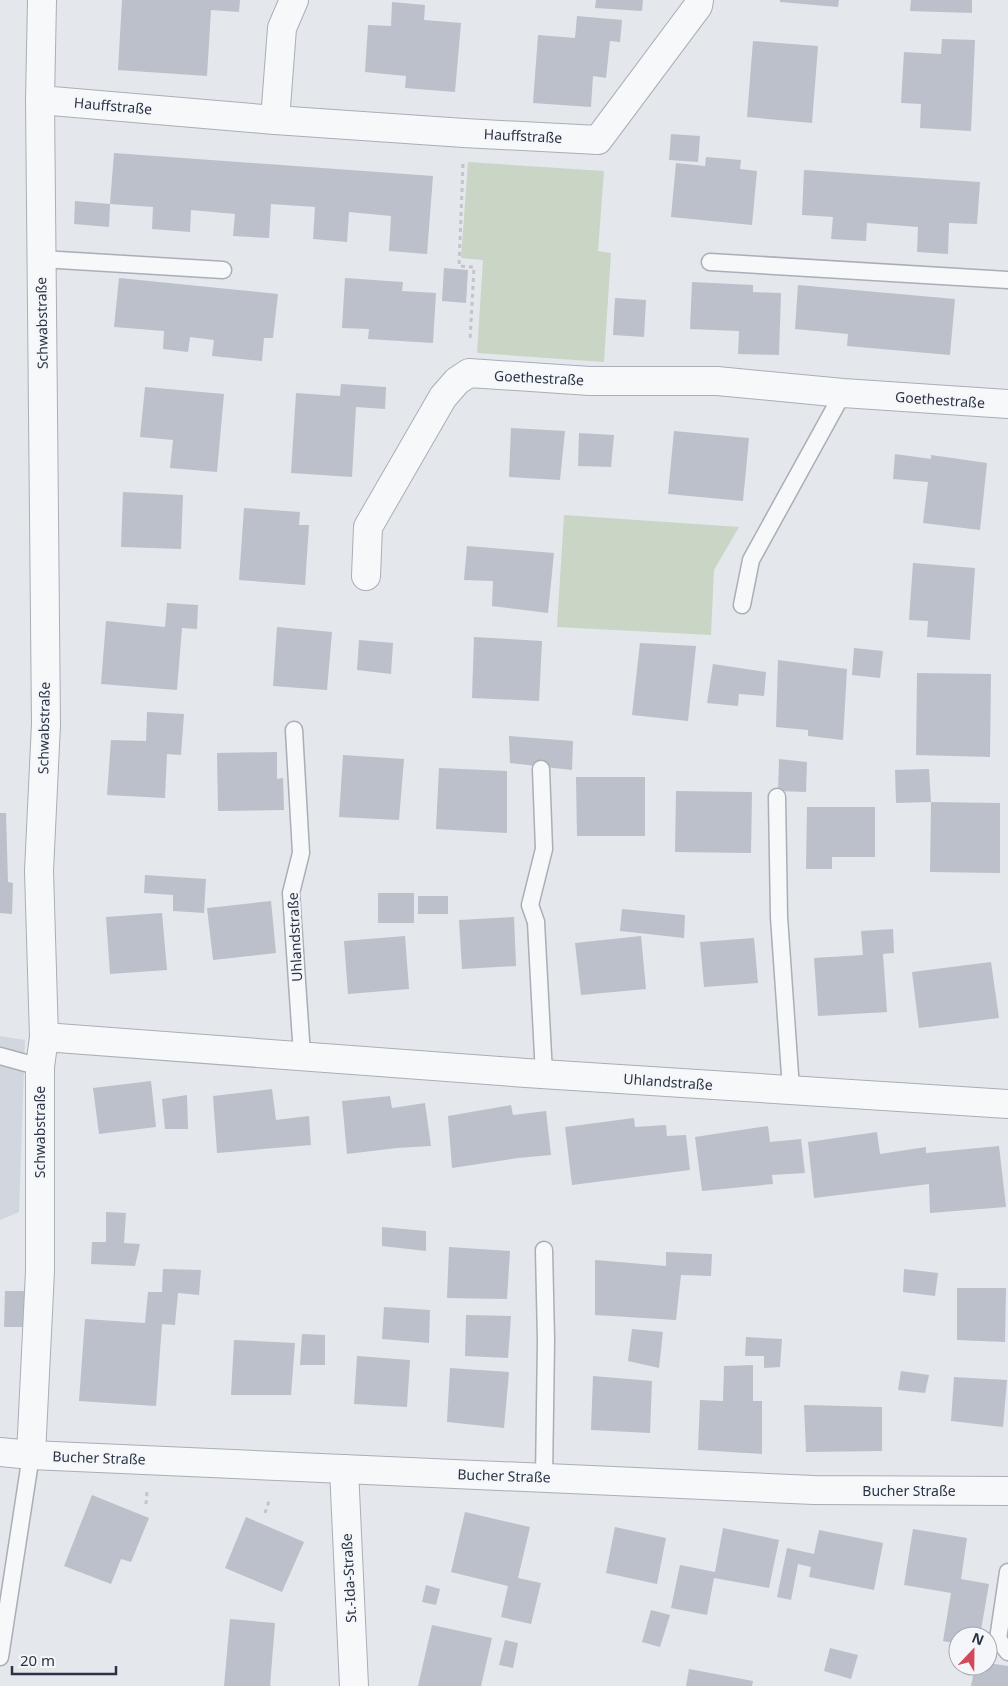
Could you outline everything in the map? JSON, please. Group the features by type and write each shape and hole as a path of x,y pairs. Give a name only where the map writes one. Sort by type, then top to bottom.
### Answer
{"street":[{"name":"Schwabstraße","path":"31,1455 40,1271 40,1067 44,1036 39,871 46,724 40,100 42,0"},
{"path":"275,120 282,28 294,0"},
{"name":"Hauffstraße","path":"40,100 275,120 598,140 698,6 699,0"},
{"path":"366,576 368,527 443,397 457,381 468,373"},
{"name":"Goethestraße","path":"468,373 590,381 717,381 843,393 1008,404"},
{"name":"Uhlandstraße","path":"44,1036 544,1074 1008,1104"},
{"name":"Bucher Straße","path":"0,1452 31,1455 856,1492 1008,1491"},
{"name":"St.-Ida-Straße","path":"344,1469 354,1686"}],"lane":[{"path":"42,259 223,270"},
{"path":"710,262 1008,280"},
{"path":"742,604 751,560 843,393"},
{"name":"Uhlandstraße","path":"294,730 301,852 291,893 302,1055"},
{"path":"541,769 544,849 530,905 536,922 544,1074"},
{"path":"777,798 779,917 791,1090"},
{"path":"0,1056 40,1067"},
{"path":"544,1250 546,1340 544,1478"},
{"path":"0,1657 31,1455"},
{"path":"1008,1572 998,1640 1008,1652"}],"path":[{"path":"464,133 459,266 474,267 468,373"}],"shaded area":[{"path":"0,1036 25,1040 19,1212 0,1220"}],"green space":[{"path":"468,162 604,171 598,251 611,253 604,362 477,353 483,260 461,258"},
{"path":"564,515 739,527 714,570 711,635 557,627"}],"building":[{"path":"122,0 240,0 239,12 211,10 207,76 118,70"},
{"path":"596,0 643,0 642,11 595,8"},
{"path":"780,0 839,0 838,7 780,2"},
{"path":"911,0 972,0 972,13 910,11"},
{"path":"392,2 425,5 424,20 461,23 455,92 405,88 406,76 365,72 368,25 391,26"},
{"path":"577,16 622,20 620,42 610,41 606,78 593,76 591,107 533,103 538,35 575,38"},
{"path":"942,39 975,40 971,131 920,128 921,104 901,103 904,52 941,54"},
{"path":"753,41 818,46 812,123 747,117"},
{"path":"671,134 700,136 698,162 669,160"},
{"path":"114,153 433,176 427,254 389,251 391,216 349,212 347,242 313,239 315,207 271,204 269,238 233,236 235,214 191,210 190,232 152,229 153,207 110,204"},
{"path":"706,157 741,160 740,169 757,171 752,225 671,217 676,163 705,166"},
{"path":"804,170 980,182 977,224 949,223 948,254 917,252 918,227 867,223 866,241 831,239 833,217 802,215"},
{"path":"75,201 110,204 109,227 74,224"},
{"path":"444,268 468,270 466,303 442,301"},
{"path":"119,278 278,294 273,338 264,338 262,361 212,356 214,340 190,337 188,352 163,349 164,331 114,327"},
{"path":"345,278 403,282 402,291 436,293 433,343 368,339 369,329 342,328"},
{"path":"692,282 753,285 753,292 781,293 779,355 738,354 739,331 690,329"},
{"path":"798,285 955,299 950,355 847,346 848,334 795,329"},
{"path":"615,298 646,300 644,337 613,335"},
{"path":"341,384 386,387 385,409 356,407 352,477 291,473 296,393 340,396"},
{"path":"145,387 224,394 217,472 170,468 173,440 140,437"},
{"path":"511,428 565,431 560,480 509,477"},
{"path":"674,431 749,438 743,501 668,494"},
{"path":"579,433 614,435 611,467 578,466"},
{"path":"895,454 931,459 931,455 987,463 980,530 923,523 928,482 893,479"},
{"path":"123,492 183,495 181,549 121,547"},
{"path":"244,508 300,512 299,525 309,525 305,585 239,580"},
{"path":"467,546 554,553 548,613 492,606 493,581 464,580"},
{"path":"913,563 975,568 970,640 927,637 928,621 909,620"},
{"path":"167,603 198,605 197,629 182,628 177,690 101,684 106,621 165,627"},
{"path":"277,627 332,632 327,690 273,686"},
{"path":"474,637 542,641 539,701 472,698"},
{"path":"359,640 393,643 391,674 357,670"},
{"path":"640,643 696,646 688,721 632,715"},
{"path":"854,648 883,651 880,678 852,675"},
{"path":"778,660 847,669 843,740 808,736 808,730 776,727"},
{"path":"713,664 766,672 764,696 739,694 738,706 707,703"},
{"path":"917,673 991,674 990,757 916,755"},
{"path":"147,712 184,714 181,755 167,754 165,798 107,795 111,740 146,741"},
{"path":"509,736 573,741 572,770 510,763"},
{"path":"277,752 277,779 283,778 284,810 218,811 217,753"},
{"path":"343,755 404,759 399,820 339,817"},
{"path":"779,759 807,762 806,792 778,791"},
{"path":"439,768 507,771 507,833 436,829"},
{"path":"929,769 931,802 896,803 895,770"},
{"path":"576,777 645,777 645,836 577,836"},
{"path":"676,791 752,792 751,853 675,852"},
{"path":"931,802 1000,803 1000,873 930,872"},
{"path":"807,807 875,807 875,857 832,857 832,869 806,869"},
{"path":"0,813 6,813 8,882 13,883 12,914 0,913"},
{"path":"145,875 206,879 204,913 173,911 173,895 144,893"},
{"path":"378,893 414,893 414,923 378,923"},
{"path":"418,896 448,896 448,914 418,914"},
{"path":"271,901 276,953 213,960 207,908"},
{"path":"622,909 685,915 684,938 620,931"},
{"path":"162,913 167,970 110,974 106,917"},
{"path":"514,917 516,966 462,969 459,920"},
{"path":"893,929 894,953 883,954 887,1012 818,1016 814,958 863,955 861,931"},
{"path":"405,936 409,989 348,994 344,941"},
{"path":"641,936 646,989 581,995 575,943"},
{"path":"754,938 758,983 704,987 700,942"},
{"path":"991,962 999,1018 919,1028 912,972"},
{"path":"151,1081 156,1127 99,1134 93,1088"},
{"path":"272,1089 276,1120 309,1116 311,1145 217,1153 213,1096"},
{"path":"187,1095 188,1129 165,1129 162,1099"},
{"path":"390,1096 392,1108 425,1103 431,1146 347,1154 342,1101"},
{"path":"511,1105 513,1115 546,1111 551,1155 452,1168 448,1116"},
{"path":"634,1118 635,1127 666,1125 667,1136 686,1135 690,1170 572,1185 565,1127"},
{"path":"768,1126 770,1142 801,1139 805,1173 772,1175 773,1184 702,1191 695,1137"},
{"path":"877,1132 880,1154 926,1147 926,1153 999,1146 1006,1207 930,1213 929,1184 814,1198 808,1142"},
{"path":"106,1212 126,1213 124,1243 140,1244 135,1266 91,1264 92,1242 106,1242"},
{"path":"382,1227 426,1231 426,1251 382,1246"},
{"path":"449,1247 510,1251 507,1299 447,1298"},
{"path":"666,1252 712,1254 711,1276 681,1275 676,1320 595,1315 595,1260 666,1266"},
{"path":"163,1269 201,1270 199,1295 178,1293 175,1325 162,1324 156,1406 79,1401 85,1319 145,1323 148,1292 162,1292"},
{"path":"904,1269 938,1273 935,1296 903,1292"},
{"path":"957,1288 1006,1288 1005,1342 957,1340"},
{"path":"5,1291 26,1291 25,1327 4,1327"},
{"path":"384,1307 430,1310 429,1343 382,1339"},
{"path":"466,1315 511,1316 508,1358 465,1356"},
{"path":"632,1329 663,1332 659,1368 628,1361"},
{"path":"302,1334 325,1335 325,1365 300,1365"},
{"path":"746,1337 782,1339 780,1367 764,1368 764,1356 745,1356"},
{"path":"234,1340 295,1343 291,1395 231,1395"},
{"path":"357,1356 410,1360 407,1407 354,1404"},
{"path":"753,1365 753,1401 762,1401 762,1454 698,1450 700,1400 723,1401 724,1366"},
{"path":"450,1368 509,1372 504,1428 447,1422"},
{"path":"901,1371 929,1375 925,1393 898,1390"},
{"path":"593,1376 652,1381 650,1433 591,1430"},
{"path":"954,1377 1007,1380 1003,1427 951,1421"},
{"path":"804,1405 882,1407 882,1451 806,1452"},
{"path":"92,1495 149,1518 131,1562 121,1559 111,1584 64,1566"},
{"path":"465,1512 530,1527 518,1578 541,1583 531,1624 501,1617 508,1586 451,1572"},
{"path":"246,1517 304,1542 282,1592 225,1568"},
{"path":"615,1527 666,1538 657,1584 606,1573"},
{"path":"723,1528 779,1540 769,1588 714,1578 707,1615 671,1608 680,1565 715,1572"},
{"path":"913,1529 967,1538 961,1579 989,1584 982,1626 948,1626 948,1642 943,1641 951,1593 904,1585"},
{"path":"819,1530 883,1543 874,1590 809,1577 811,1567 798,1564 791,1600 777,1597 787,1548 814,1554"},
{"path":"426,1585 440,1589 436,1605 422,1602"},
{"path":"651,1610 670,1615 660,1647 642,1642"},
{"path":"230,1619 275,1623 270,1686 224,1686"},
{"path":"432,1625 492,1638 481,1686 418,1686"},
{"path":"505,1640 518,1643 513,1668 499,1665"},
{"path":"830,1648 858,1655 851,1679 824,1671"},
{"path":"998,1664 1008,1666 1008,1686 971,1686 973,1676 998,1676"},
{"path":"689,1669 753,1681 752,1686 686,1686"}]}
